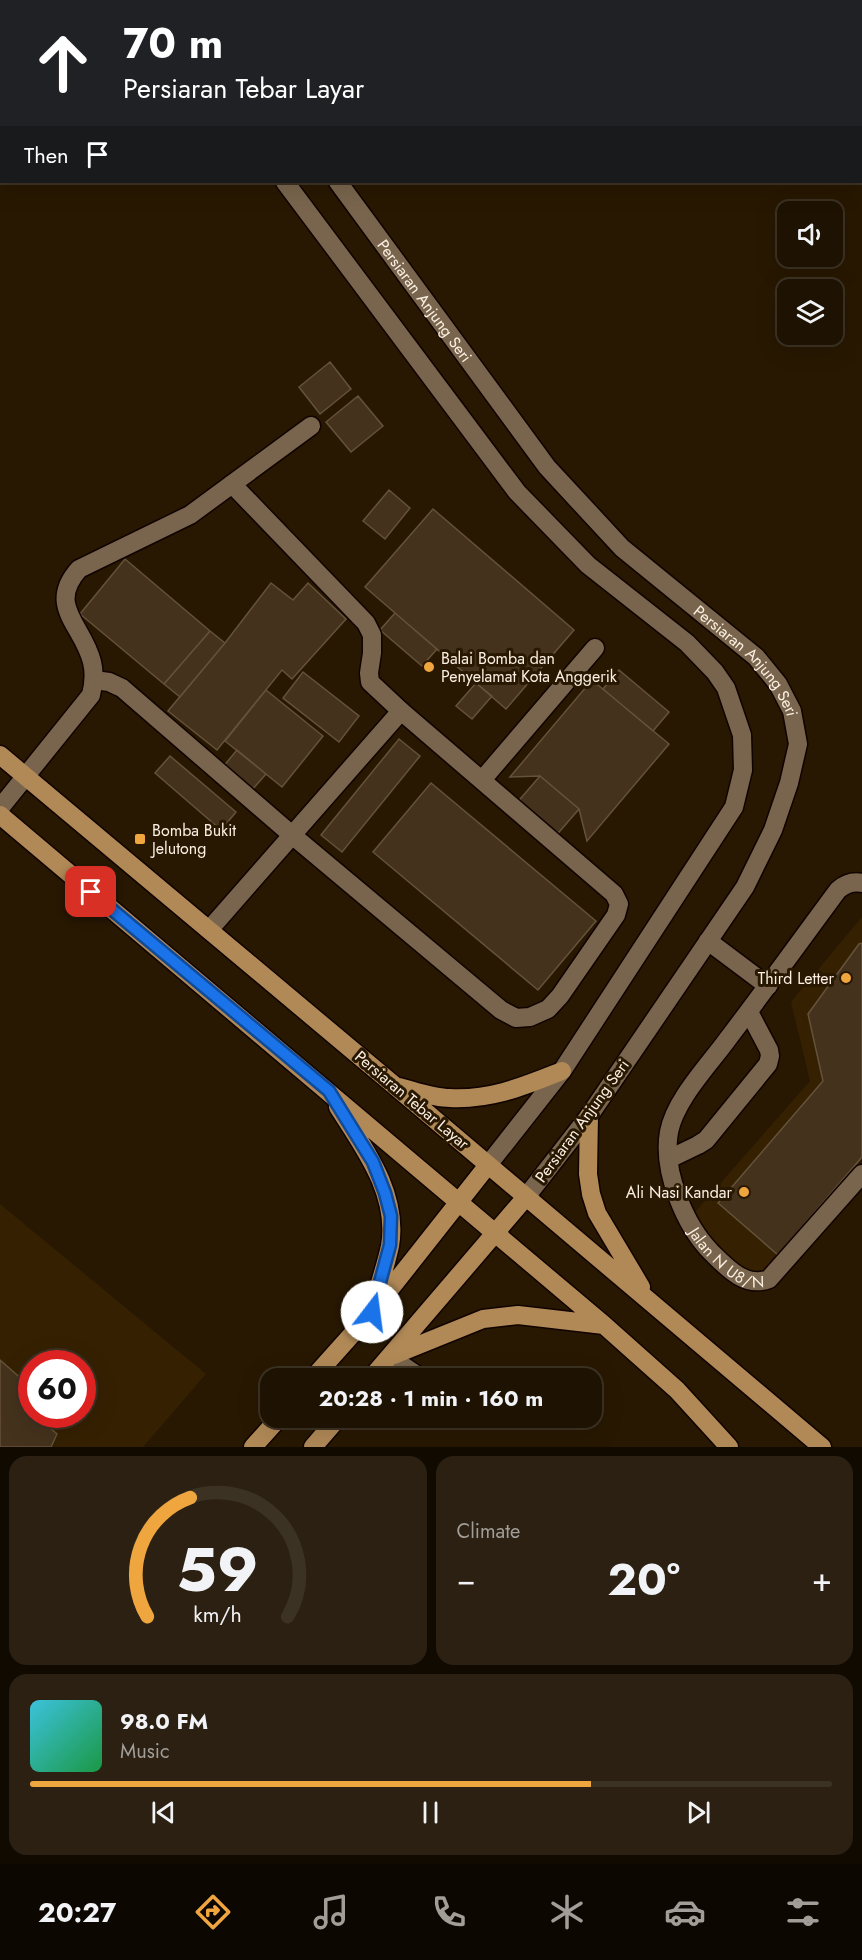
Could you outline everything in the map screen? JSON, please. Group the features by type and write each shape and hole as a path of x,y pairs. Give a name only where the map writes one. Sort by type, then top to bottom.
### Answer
{"main road":[{"name":"Persiaran Tebar Layar","path":"0,755 822,1447"},
{"path":"0,815 604,1325 677,1390 729,1447"},
{"path":"395,1086 448,1098 488,1096 516,1090 562,1071"},
{"path":"329,1091 373,1162 391,1216 390,1245 372,1312"},
{"path":"589,1116 588,1174 597,1213 649,1301"},
{"path":"322,1368 372,1312 488,1165"},
{"path":"380,1368 526,1197"},
{"path":"390,1357 483,1318 518,1316 604,1325"},
{"path":"253,1447 270,1428"},
{"path":"313,1447 329,1428"}],"street":[{"name":"Persiaran Anjung Seri","path":"286,183 517,492 588,565 687,643 715,672 726,688 742,735 743,770 735,807 562,1071 488,1165"},
{"name":"Persiaran Anjung Seri","path":"339,183 547,467 622,549 756,657 778,684 792,711 798,744 789,783 773,830 745,887 589,1116 526,1197"},
{"path":"0,808 91,694 94,680 92,660 66,606 68,581 79,569 190,515 311,426"},
{"path":"94,680 109,682 122,688 292,836 501,1010 516,1018 530,1017 548,1009 560,996 616,915 619,904 614,894 370,682 372,635 366,623 232,484"},
{"path":"482,780 596,648"},
{"path":"209,930 401,711"},
{"name":"Jalan N U8/N","path":"862,883 845,885 838,890 679,1106 669,1134 669,1159 675,1192 688,1220 706,1247 727,1268 746,1280 759,1283 769,1279 862,1174"},
{"path":"708,941 768,986"},
{"path":"669,1159 706,1140 768,1064 769,1050 749,1012"},
{"path":"390,1357 406,1368"}],"shaded area":[{"path":"862,917 862,1159 763,1273 752,1272 730,1259 712,1239 695,1212 810,1081 791,1002"},
{"path":"0,1204 206,1374 143,1447 0,1447"}],"building":[{"path":"330,362 351,389 320,414 299,387"},
{"path":"358,396 383,426 351,452 326,422"},
{"path":"389,490 410,508 385,539 363,521"},
{"path":"433,509 574,630 506,709 365,587"},
{"path":"125,559 210,631 164,684 80,614"},
{"path":"271,583 293,600 308,583 346,619 292,679 282,670 217,750 168,711"},
{"path":"395,613 437,649 422,666 380,630"},
{"path":"210,631 225,643 180,697 164,684"},
{"path":"619,670 669,712 653,731 603,689"},
{"path":"303,672 359,716 339,742 283,698"},
{"path":"592,680 669,744 587,841 579,809 540,776 510,777"},
{"path":"476,683 492,696 472,719 456,706"},
{"path":"266,690 323,736 282,787 225,741"},
{"path":"399,739 420,756 342,852 321,835"},
{"path":"237,750 266,774 251,791 222,768"},
{"path":"170,756 236,812 221,830 155,773"},
{"path":"540,776 579,809 554,838 515,805"},
{"path":"431,783 596,921 538,990 373,852"},
{"path":"862,943 862,1157 778,1255 718,1203 823,1081 808,1014"},
{"path":"0,1360 18,1376 18,1428 50,1428 57,1434 51,1447 0,1447"}],"place":[{"name":"Balai Bomba dan Penyelamat Kota Anggerik","path":"429,667"},
{"name":"Bomba Bukit Jelutong","path":"140,839"},
{"name":"Third Letter","path":"846,978"},
{"name":"Ali Nasi Kandar","path":"744,1192"}],"route":[{"path":"91,892 329,1091 373,1162 391,1216 390,1245 372,1312"}]}
